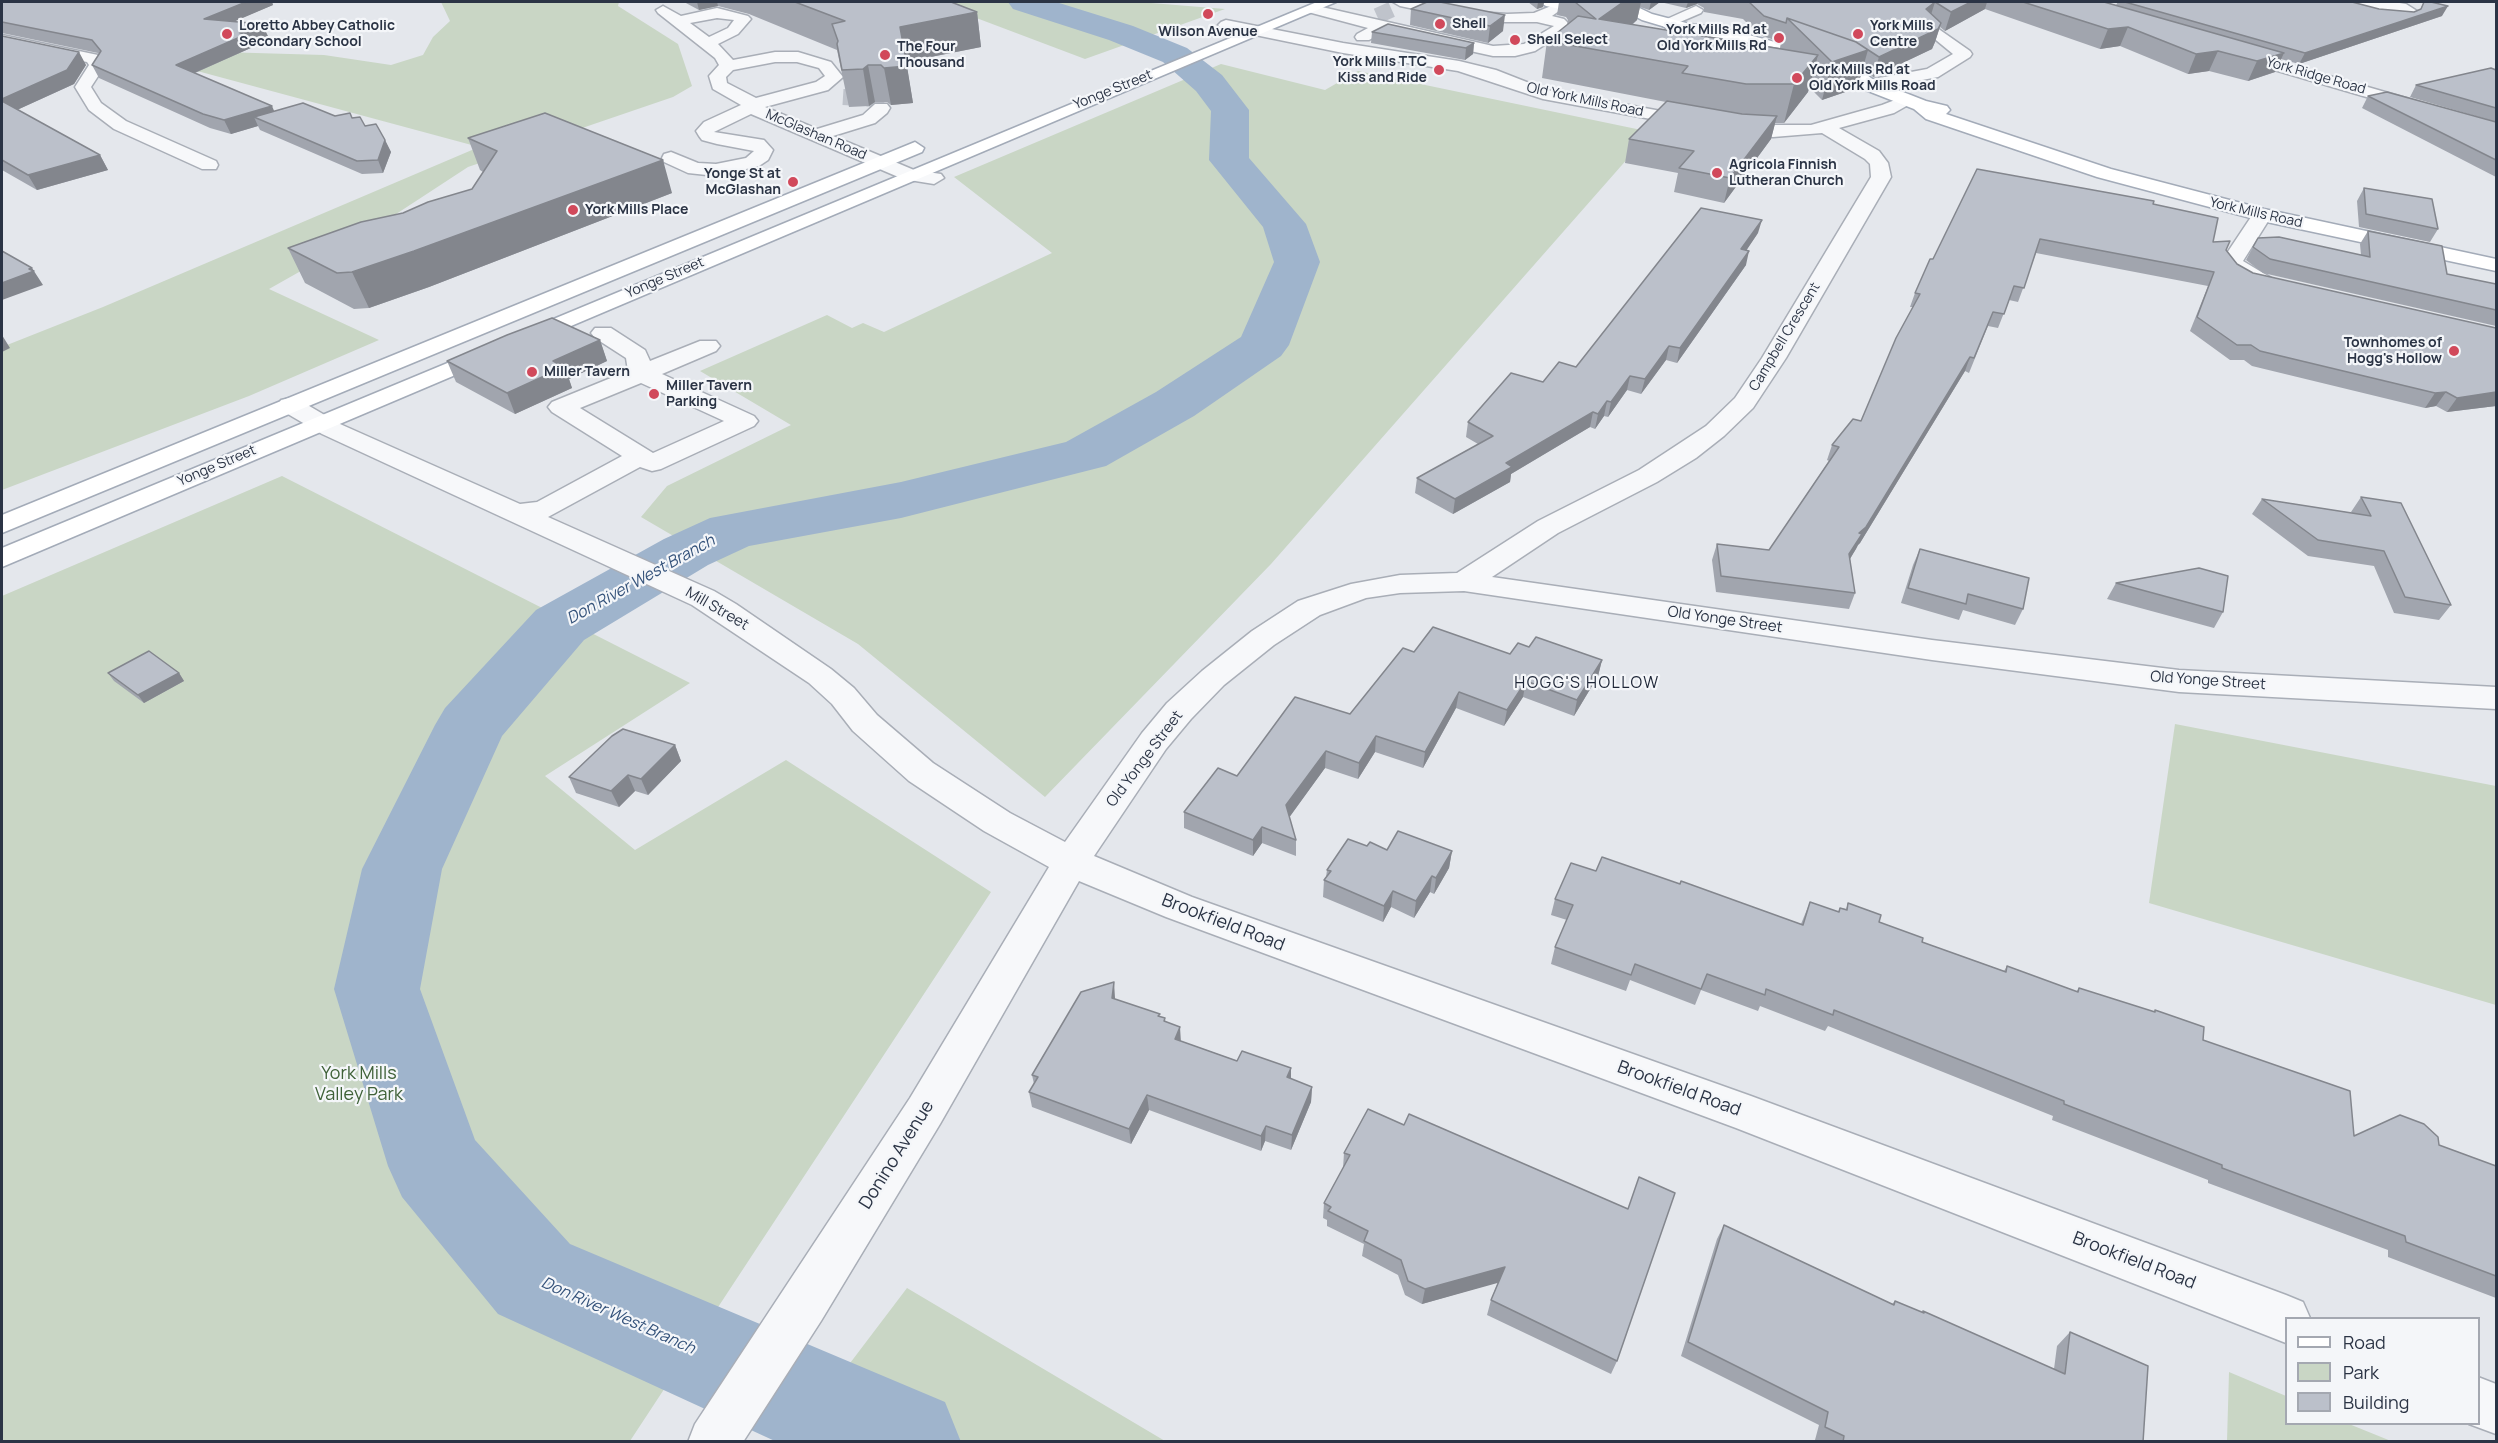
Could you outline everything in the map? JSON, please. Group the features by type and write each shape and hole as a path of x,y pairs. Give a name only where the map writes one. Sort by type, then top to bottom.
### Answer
{"main road":[{"name":"Yonge Street","path":"2,558 319,422 1115,89 1329,2"},
{"name":"York Mills Road","path":"1546,2 1616,16 1647,17"},
{"name":"York Mills Road","path":"1602,2 1629,7 1647,17 1689,29 1723,33 1779,48 1853,73 1869,85 1914,103 1932,115 2000,140 2020,144 2104,173 2262,215 2496,265"},
{"path":"1206,33 1249,15"},
{"name":"Yonge Street","path":"2,525 936,140"}],"street":[{"path":"2336,2 2374,13 2408,16 2409,11 2401,7 2363,2"},
{"path":"1537,17 1564,5"},
{"path":"1313,9 1346,17 1399,12 1452,28 1493,51 1515,51 1529,48 1564,27 1559,22 1537,17 1503,19 1452,28 1399,12 1343,48"},
{"path":"663,10 722,55 728,66 775,57 798,57 825,65 835,74 833,80 822,86 754,104 735,116 710,126 705,131 708,136 723,140 758,144 764,150 761,156 736,167 716,170 695,170 671,158"},
{"path":"1666,23 1696,10"},
{"path":"679,21 717,13 737,15 743,19 733,31 709,44"},
{"name":"Old York Mills Road","path":"1226,25 1343,48 1459,66 1490,74 1543,94 1737,130 1791,132 1825,127 1914,103"},
{"path":"1869,85 1932,73 1964,54 1930,28"},
{"path":"2,40 92,58 98,64 83,87 95,106 120,125 209,165"},
{"name":"York Ridge Road","path":"2222,50 2496,130"},
{"name":"McGlashan Road","path":"728,66 717,76 719,85 729,93 754,104 758,111 910,176"},
{"path":"817,135 869,119 881,108"},
{"path":"784,122 805,113"},
{"name":"Campbell Crescent","path":"1464,582 1548,527 1648,476 1687,452 1715,431 1744,403 1774,358 1881,177 1879,163 1872,155 1825,127"},
{"path":"910,176 933,178"},
{"path":"2262,215 2232,262 2240,271 2254,280 2290,290"},
{"path":"603,333 637,355 640,373"},
{"path":"640,373 745,421 652,463 561,407 640,373 708,346"},
{"name":"Mill Street","path":"290,405 319,422 703,598 820,676 897,753 951,793 1071,862"},
{"path":"516,513 544,510 641,456"},
{"name":"Old Yonge Street","path":"1071,862 1154,741 1179,711 1240,655 1285,622 1309,608 1361,590 1400,584 1464,582 1932,650 2180,681 2496,698"},
{"name":"Donino Avenue","path":"721,1430 804,1304 958,1057 1071,862"},
{"name":"Brookfield Road","path":"1071,862 1179,907 1751,1115 2285,1319"},
{"path":"2480,1403 2496,1409"}],"green space":[{"path":"441,2 619,2 618,6 678,44 692,86 673,97 468,167 361,237 269,289 379,340 249,396 2,490 2,347 103,307 479,147 201,72 123,65 221,52 324,55 391,65 423,55 433,37 450,21"},
{"path":"934,2 1139,2 1225,9 1085,59"},
{"path":"1221,64 1325,90 1358,71 1651,132 1271,564 1045,797 858,644 641,517 667,486 791,425 700,371 827,315 852,328 863,323 884,332 1052,253 954,177"},
{"name":"York Mills Valley Park","path":"282,476 690,683 545,776 635,850 786,760 991,892 630,1441 2,1441 2,596"},
{"path":"2175,724 2496,786 2496,1005 2149,903"},
{"path":"907,1288 1165,1441 791,1441"},
{"path":"2229,1372 2285,1396 2285,1425 2351,1425 2391,1441 2227,1441"}],"water":[{"path":"1005,2 1044,2 1152,37 1193,55 1196,72 1169,63 1142,48 1113,40 1064,19"}],"building":[{"path":"2,2 246,2 204,19 262,24 240,33 247,34 176,65 272,106 224,120 203,114 92,65 101,51 92,40 2,22"},
{"path":"795,2 951,2 977,12 900,27 907,66 884,68 881,65 868,65 863,69 842,70 838,41 832,24 845,21"},
{"path":"1427,2 1440,2 1505,15 1490,26 1411,9"},
{"path":"1575,2 1623,2 1599,19 1818,55 1794,84 1746,84 1682,73 1688,66 1547,41 1578,16 1596,19"},
{"path":"1749,2 1935,2 1926,9 1941,23 1938,29 1879,57 1856,42 1787,18 1786,23 1764,16"},
{"path":"1935,2 1971,2 1951,12"},
{"path":"2023,2 2104,2 2284,53 2257,61 2218,51 2196,54 2128,27 2108,29"},
{"path":"2125,2 2352,2 2379,9 2414,12 2421,9 2424,2 2448,6 2305,53"},
{"path":"1787,18 1856,42 1868,50 1832,62"},
{"path":"1388,24 1474,43 1466,48 1372,32"},
{"path":"2,36 79,52 67,70 2,99"},
{"path":"2491,68 2496,70 2496,108 2416,85"},
{"path":"2387,92 2496,122 2496,160 2368,96"},
{"path":"2,101 100,155 28,175 2,160"},
{"path":"1667,101 1742,114 1777,116 1730,178 1679,168 1694,151 1629,139"},
{"path":"303,103 335,116 350,113 352,118 360,117 365,126 376,124 385,140 378,160 357,161 254,117"},
{"path":"545,113 663,160 352,272 337,273 288,248 361,222 403,213 428,202 472,189 497,151 468,138"},
{"path":"1977,169 2154,201 2153,204 2218,218 2213,242 2230,241 2226,250 2237,264 2253,273 2496,328 2496,392 2457,398 2446,392 2435,393 2260,351 2251,345 2237,345 2197,317 2214,272 2040,239 2024,288 2014,286 2004,314 1993,312 1974,358 1970,357 1866,527 1859,533 1862,534 1849,554 1855,593 1721,576 1717,544 1769,550 1839,447 1832,445 1853,419 1861,421 1896,338 1920,294 1915,293 1930,259 1933,259"},
{"path":"2364,188 2432,199 2438,229 2366,214"},
{"path":"1701,208 1762,220 1741,249 1749,251 1680,348 1669,346 1645,379 1630,376 1611,402 1607,401 1598,414 1593,412 1506,463 1512,467 1455,499 1417,478 1493,436 1468,422 1511,373 1543,382 1559,362 1576,367"},
{"path":"2368,231 2442,246 2447,274 2496,284 2496,310 2270,259 2253,247 2258,238 2279,237 2370,257"},
{"path":"2,251 32,268 29,269 34,271 2,283"},
{"path":"552,318 600,340 553,361 564,367 507,393 447,361 507,335"},
{"path":"2361,497 2401,503 2451,605 2405,597 2384,551 2318,540 2262,499 2371,516"},
{"path":"1920,549 2029,578 2023,609 1968,594 1966,604 1908,588"},
{"path":"2199,568 2228,576 2223,612 2116,583"},
{"path":"1433,627 1510,654 1518,643 1529,647 1536,637 1602,660 1577,700 1526,681 1507,710 1459,692 1425,752 1376,736 1359,763 1326,751 1286,805 1296,840 1262,827 1253,840 1184,812 1218,768 1237,776 1295,697 1350,714 1403,648 1414,652"},
{"path":"149,651 179,673 138,695 108,673"},
{"path":"623,729 675,745 641,779 628,775 611,791 569,777 612,736"},
{"path":"1398,831 1452,851 1436,878 1432,876 1416,901 1393,891 1384,906 1324,880 1331,871 1327,870 1348,839 1367,846 1370,842 1387,850"},
{"path":"1602,857 1680,884 1681,881 1803,925 1810,902 1839,912 1840,908 1847,910 1848,903 1881,915 1879,922 1923,938 1922,942 2006,972 2007,966 2078,992 2079,988 2204,1027 2203,1040 2350,1091 2354,1136 2400,1115 2424,1124 2438,1137 2439,1145 2496,1166 2496,1276 2406,1242 2405,1236 2222,1168 2222,1165 2064,1104 2064,1101 1834,1010 1833,1015 1766,989 1765,995 1707,974 1701,989 1635,964 1631,975 1555,947 1573,905 1555,899 1571,863 1596,871"},
{"path":"1114,982 1112,998 1160,1014 1158,1016 1165,1018 1164,1021 1180,1027 1175,1039 1237,1061 1242,1051 1291,1068 1287,1077 1312,1087 1292,1135 1266,1126 1261,1136 1147,1095 1129,1129 1029,1092 1038,1077 1032,1075 1081,992"},
{"path":"1368,1109 1404,1125 1409,1114 1628,1209 1639,1177 1675,1193 1617,1361 1491,1300 1505,1267 1425,1289 1408,1281 1401,1260 1364,1241 1368,1231 1328,1211 1331,1207 1324,1203 1350,1155 1344,1153"},
{"path":"1724,1225 1894,1305 1895,1301 1924,1313 1923,1311 2065,1374 2070,1332 2148,1366 2143,1442 1843,1442 1844,1436 1825,1427 1828,1412 1688,1342"}],"waterway":[{"name":"Don River West Branch","path":"905,1442 534,1279 436,1166 377,989 402,869 471,725 560,625 686,552 732,531 901,500 1086,454 1175,404 1263,345 1297,262 1284,224 1229,160 1230,110 1209,83 1175,55 1121,33 1024,2"}],"tunnel":[{"path":"1377,16 1395,8"},
{"path":"843,97 874,99 881,108"}],"place":[{"name":"Wilson Avenue","path":"1208,14"},
{"name":"Shell","path":"1440,24"},
{"name":"Loretto Abbey Catholic Secondary School","path":"227,34"},
{"name":"York Mills Centre","path":"1858,34"},
{"name":"York Mills Rd at Old York Mills Rd","path":"1779,38"},
{"name":"Shell Select","path":"1515,40"},
{"name":"The Four Thousand","path":"885,55"},
{"name":"York Mills TTC Kiss and Ride","path":"1439,70"},
{"name":"York Mills Rd at Old York Mills Road","path":"1797,78"},
{"name":"Agricola Finnish Lutheran Church","path":"1717,173"},
{"name":"Yonge St at McGlashan","path":"793,182"},
{"name":"York Mills Place","path":"573,210"},
{"name":"Townhomes of Hogg's Hollow","path":"2454,351"},
{"name":"Miller Tavern","path":"532,372"},
{"name":"Miller Tavern Parking","path":"654,394"}],"district":[{"name":"HOGG'S HOLLOW","path":"1587,684"}]}
